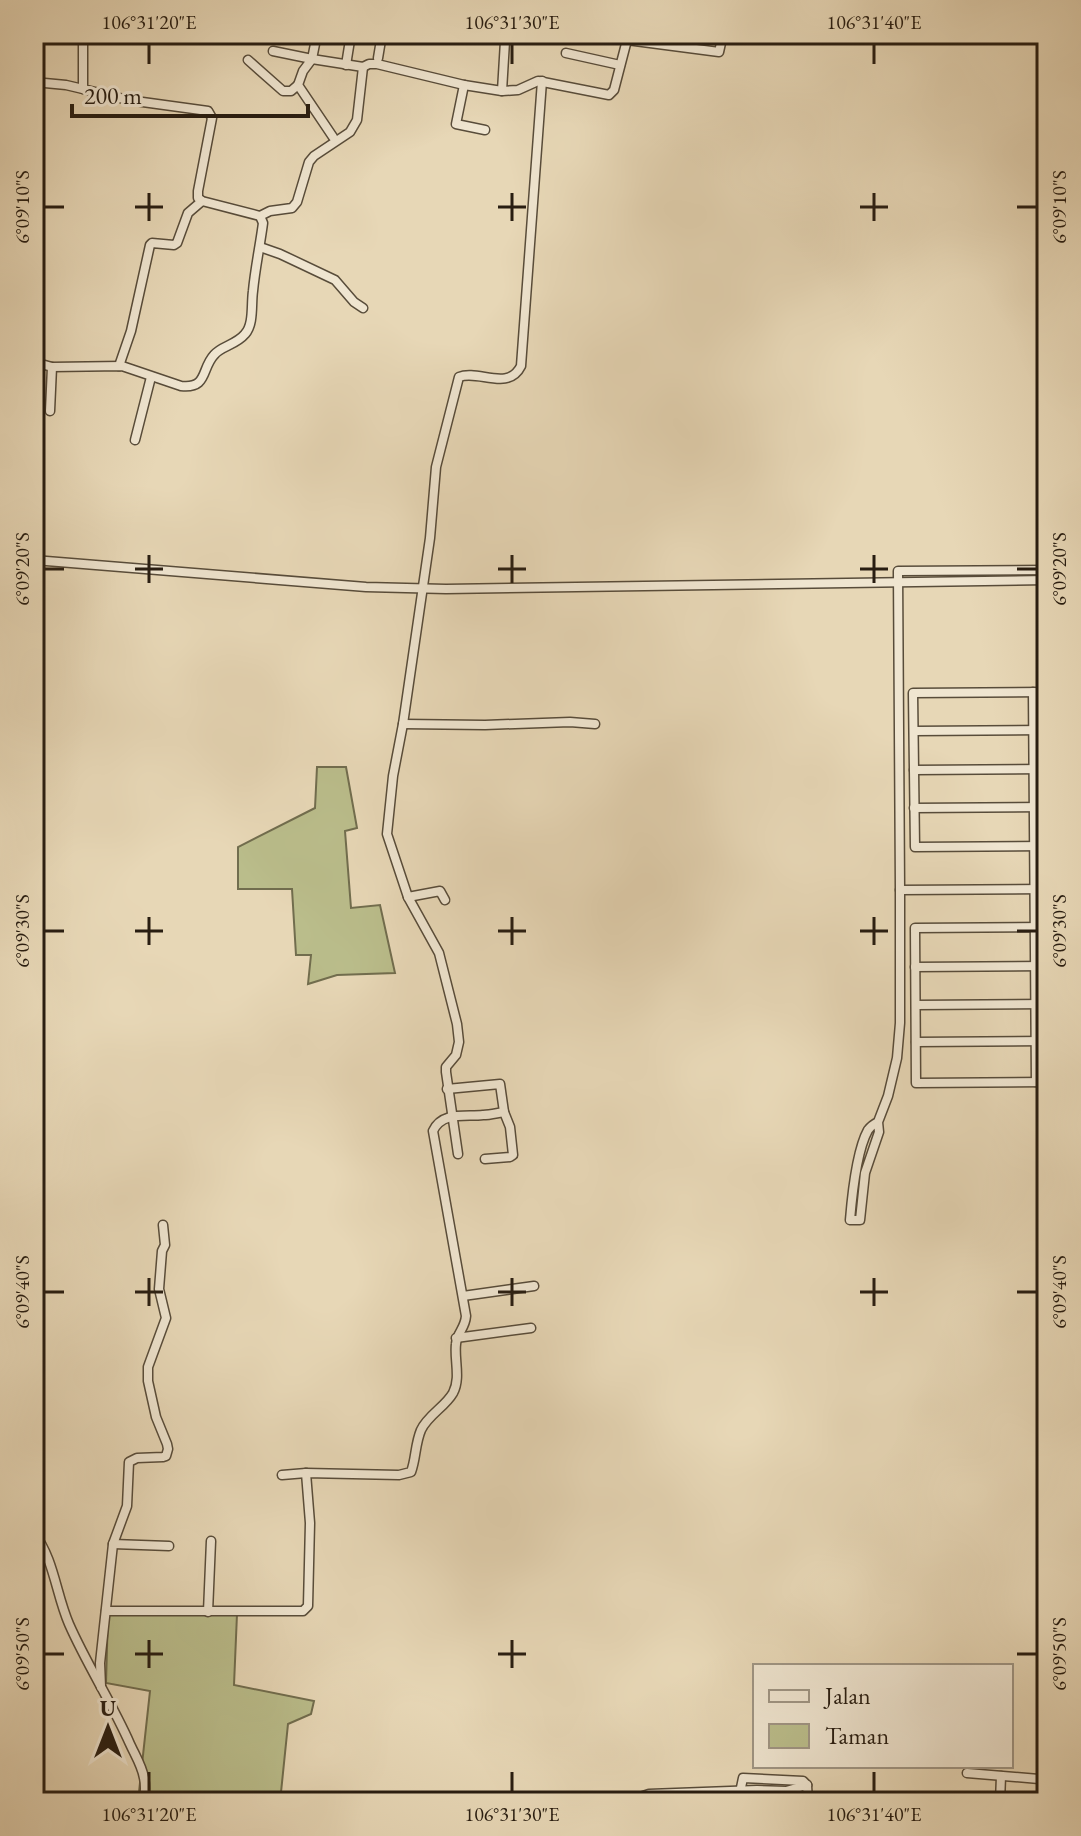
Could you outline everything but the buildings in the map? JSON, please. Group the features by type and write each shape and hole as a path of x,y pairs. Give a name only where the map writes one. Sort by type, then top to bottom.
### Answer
{"street":[{"path":"83,34 83,89"},
{"path":"248,60 283,91 291,91 298,85 312,59 317,34"},
{"path":"346,65 351,34"},
{"path":"378,58 382,34"},
{"path":"273,51 346,65 363,67 377,64 502,91 518,90 542,81 609,95 614,90 627,40 719,52 723,34"},
{"path":"502,91 505,41"},
{"path":"566,53 620,65"},
{"path":"34,82 208,111 212,118 198,198 260,216 270,211 292,208 297,202 309,162 350,132 357,120 363,67"},
{"path":"458,1154 446,1067 456,1055 459,1042 457,1024 439,953 408,897 387,834 393,776 430,538 436,467 459,377 506,378 516,375 521,366 542,81"},
{"path":"298,85 333,137"},
{"path":"464,85 456,124 485,130"},
{"path":"119,366 131,331 150,245 177,243 188,213 202,201"},
{"path":"34,362 52,367 119,366 192,387 204,376 216,352 235,344 249,328 263,223 260,216"},
{"path":"260,247 335,280 363,308"},
{"path":"50,411 52,367"},
{"path":"135,440 151,377"},
{"path":"34,560 366,587 1047,580"},
{"path":"855,1220 852,1194 868,1147 869,1128 878,1122 888,1096 897,1058 900,1023 898,571 1047,570"},
{"path":"1033,692 1036,1082"},
{"path":"1047,692 913,693 915,847 1047,846"},
{"path":"403,724 595,724"},
{"path":"914,731 1047,730"},
{"path":"914,770 1047,769"},
{"path":"914,808 1047,807"},
{"path":"900,890 1047,889"},
{"path":"408,897 440,891 445,900"},
{"path":"1047,927 915,928 916,1083 1047,1082"},
{"path":"915,967 1047,966"},
{"path":"916,1005 1047,1004"},
{"path":"916,1042 1047,1041"},
{"path":"447,1089 500,1084 513,1155 485,1159"},
{"path":"282,1475 399,1475 411,1472 425,1422 455,1391 456,1338 465,1326 466,1316 433,1137 436,1124 452,1117 504,1112"},
{"path":"101,1687 100,1663 113,1544 127,1506 129,1462 137,1458 163,1457 168,1453 148,1381 148,1367 166,1318 159,1289 165,1245 163,1225"},
{"path":"463,1296 534,1286"},
{"path":"456,1338 531,1328"},
{"path":"106,1611 303,1611 308,1606 310,1523 306,1473"},
{"path":"34,1533 44,1547 63,1610 81,1653 115,1710 144,1776 144,1802"},
{"path":"208,1612 211,1541"},
{"path":"113,1544 169,1546"},
{"path":"967,1773 1039,1779"},
{"path":"1000,1802 1001,1776"},
{"path":"738,1802 743,1777 804,1782 808,1802"},
{"path":"636,1802 649,1794 740,1791"}],"green space":[{"path":"317,767 346,767 357,828 345,831 351,908 380,905 395,973 337,975 308,984 311,955 296,955 292,889 238,889 238,847 315,808"},
{"path":"108,1613 237,1614 234,1685 314,1701 311,1714 288,1724 280,1802 136,1802 150,1691 106,1683"}]}
